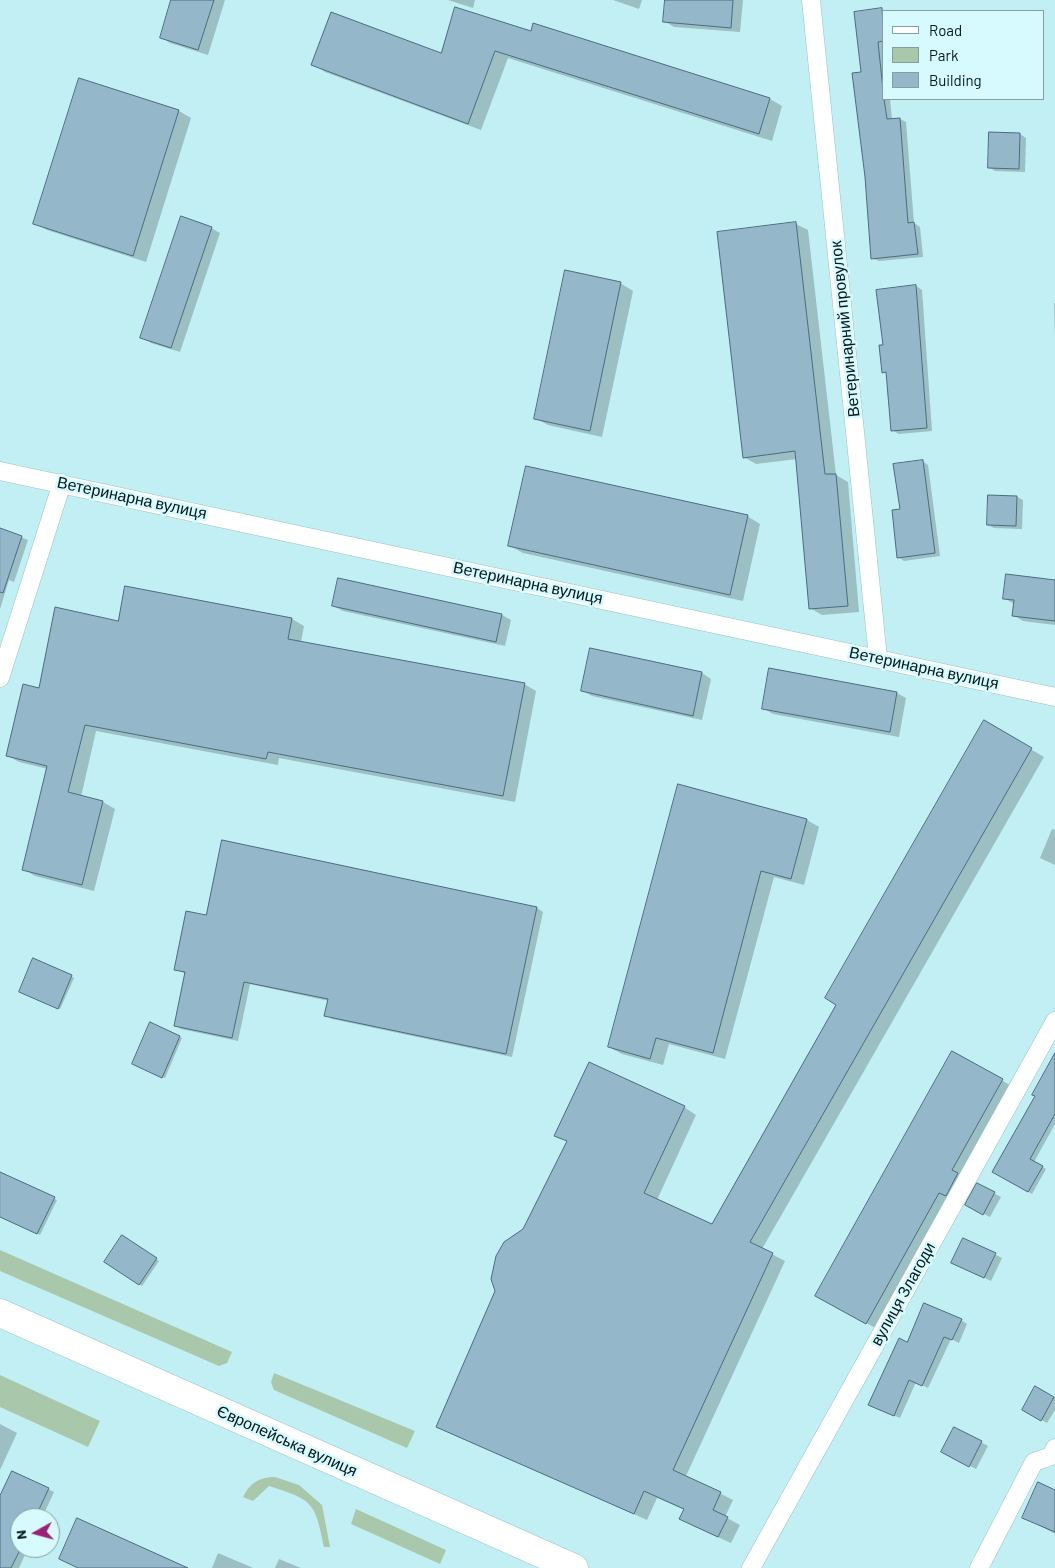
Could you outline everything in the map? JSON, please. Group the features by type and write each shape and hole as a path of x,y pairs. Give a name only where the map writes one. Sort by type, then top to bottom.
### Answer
{"highway":[{"name":"Європейська вулиця","path":"0,1313 574,1568"}],"street":[{"name":"Ветеринарний провулок","path":"812,0 878,658"},
{"name":"Ветеринарна вулиця","path":"0,471 1055,696"},
{"path":"0,678 62,483"},
{"name":"вулиця Злагоди","path":"751,1568 1055,1021"},
{"path":"979,1568 1034,1462 1051,1456 1055,1448"}],"green space":[{"path":"0,1250 232,1352 227,1363 219,1366 0,1271"},
{"path":"274,1373 415,1431 407,1448 274,1390 271,1382"},
{"path":"0,1375 100,1421 88,1447 0,1407"},
{"path":"275,1477 299,1485 322,1505 330,1547 324,1547 318,1520 310,1505 295,1495 269,1486 253,1501 243,1497 256,1482 264,1478"},
{"path":"356,1509 446,1550 440,1564 351,1524"}],"building":[{"path":"171,0 214,0 198,50 160,38"},
{"path":"665,0 733,0 731,28 663,22"},
{"path":"455,7 531,31 533,23 770,98 759,134 495,51 468,124 311,65 331,12 441,53"},
{"path":"882,8 882,41 878,42 882,100 884,100 887,119 900,118 908,223 914,222 918,254 871,259 865,177 852,73 861,72 854,12"},
{"path":"79,78 179,110 133,256 33,224"},
{"path":"989,132 1020,133 1019,169 988,168"},
{"path":"181,216 212,227 171,348 140,338"},
{"path":"796,222 825,474 836,474 848,606 809,609 795,451 743,458 717,232"},
{"path":"565,270 621,282 590,431 534,419"},
{"path":"916,285 927,428 891,431 886,372 882,373 879,345 883,345 876,290"},
{"path":"923,460 935,553 897,558 892,510 900,509 893,464"},
{"path":"526,466 748,515 730,595 508,546"},
{"path":"988,495 1017,496 1016,526 987,525"},
{"path":"0,528 22,536 3,593 0,592"},
{"path":"1006,574 1055,580 1055,621 1012,616 1014,600 1003,599"},
{"path":"338,578 502,614 496,642 332,606"},
{"path":"125,586 292,618 288,639 525,683 503,796 268,752 266,759 85,725 68,792 103,801 82,885 22,870 47,766 6,756 23,684 39,688 55,607 118,621"},
{"path":"590,648 702,672 693,716 581,691"},
{"path":"769,668 897,692 890,732 762,709"},
{"path":"984,720 1032,748 750,1242 773,1253 673,1470 721,1492 713,1510 728,1517 718,1537 679,1519 684,1509 644,1491 634,1514 436,1427 495,1291 491,1279 496,1256 504,1242 523,1229 567,1141 554,1136 589,1062 685,1106 644,1193 712,1224 836,1005 825,998"},
{"path":"678,784 807,819 791,879 761,871 713,1053 656,1038 650,1059 608,1047"},
{"path":"222,840 537,907 506,1054 324,1016 328,999 244,982 232,1038 174,1026 185,972 174,970 186,911 206,915"},
{"path":"33,958 72,975 58,1009 19,992"},
{"path":"150,1022 180,1036 162,1078 132,1064"},
{"path":"952,1051 1003,1079 952,1170 958,1173 946,1196 939,1193 866,1324 815,1296"},
{"path":"1055,1053 1055,1114 1030,1159 1043,1166 1028,1192 992,1172 1035,1096 1032,1095"},
{"path":"0,1172 55,1197 37,1234 0,1217"},
{"path":"977,1183 995,1192 983,1215 965,1205"},
{"path":"122,1235 157,1258 139,1285 104,1262"},
{"path":"963,1238 996,1253 984,1278 951,1263"},
{"path":"924,1303 962,1319 952,1340 944,1337 922,1386 909,1380 894,1416 868,1405 899,1338 907,1342"},
{"path":"1035,1386 1054,1397 1041,1421 1022,1410"},
{"path":"954,1427 982,1441 969,1467 941,1452"},
{"path":"12,1471 49,1488 40,1508 10,1508 10,1558 16,1558 11,1568 0,1568 0,1496"},
{"path":"1038,1482 1055,1490 1055,1532 1022,1518"},
{"path":"77,1518 188,1568 78,1568 59,1559"}]}
